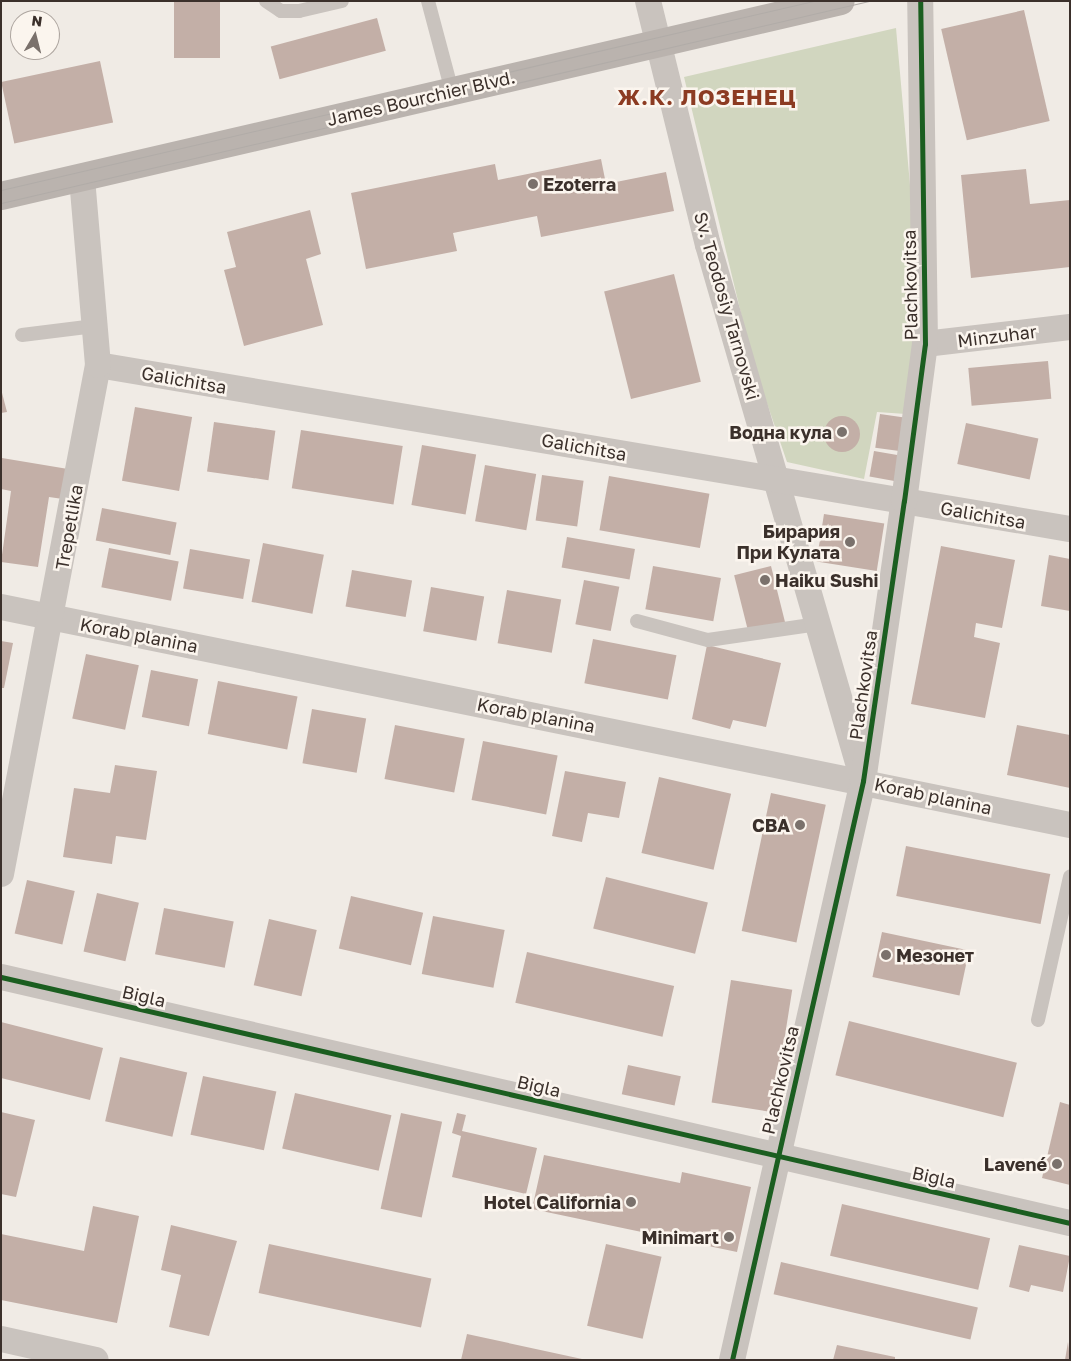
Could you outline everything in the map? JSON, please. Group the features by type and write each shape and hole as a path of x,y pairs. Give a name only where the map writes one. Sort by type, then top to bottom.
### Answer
{"street":[{"name":"Sv. Teodosiy Tarnovski","path":"648,1 660,43 708,245 863,781"},
{"name":"James Bourchier Blvd.","path":"1,196 841,1"},
{"name":"Plachkovitsa","path":"732,1360 777,1154 863,781 904,501 925,344 920,1"},
{"name":"Trepetlika","path":"1,874 53,618 98,365 82,177"},
{"name":"Minzuhar","path":"925,344 1070,327"},
{"name":"Galichitsa","path":"98,365 1070,529"},
{"name":"Korab planina","path":"1,607 1070,824"},
{"name":"Bigla","path":"1,977 777,1154 1070,1223"},
{"path":"1,1339 96,1360"}],"lane":[{"path":"266,1 281,11 299,12 342,1"},
{"path":"428,1 452,91"},
{"path":"22,335 94,326"},
{"path":"637,621 708,640 818,624"},
{"path":"1038,1020 1070,877"}],"green space":[{"path":"896,28 910,185 915,345 906,414 877,412 864,479 787,462 752,359 684,77"}],"building":[{"path":"174,1 220,1 220,58 174,58"},
{"path":"1024,10 1050,121 967,140 941,29"},
{"path":"377,18 386,51 280,79 271,46"},
{"path":"100,61 113,123 14,144 1,82"},
{"path":"601,159 606,184 666,172 674,211 541,237 537,216 453,233 457,251 366,269 351,193 495,164 498,180"},
{"path":"1026,169 1030,204 1070,200 1070,267 971,278 961,175"},
{"path":"310,210 321,254 306,259 323,325 244,346 224,270 236,267 227,232"},
{"path":"674,274 701,382 631,399 604,291"},
{"path":"1048,361 1051,399 972,406 968,368"},
{"path":"1,389 7,412 1,413"},
{"path":"135,407 192,417 179,491 122,481"},
{"path":"880,414 908,418 903,452 875,448"},
{"name":"Водна кула","path":"842,416 855,421 860,434 855,447 842,452 829,447 824,434 829,421"},
{"path":"214,422 275,431 268,480 207,472"},
{"path":"966,423 1038,438 1030,479 957,464"},
{"path":"301,430 403,446 394,504 292,488"},
{"path":"422,445 476,455 466,515 411,505"},
{"path":"874,451 902,456 897,481 869,477"},
{"path":"2,458 68,469 63,499 49,497 38,567 1,562 11,491 1,489"},
{"path":"485,465 536,474 526,530 475,521"},
{"path":"542,475 584,481 577,526 536,521"},
{"path":"609,476 709,494 700,548 599,530"},
{"path":"102,508 177,523 170,555 96,540"},
{"name":"Бирария При Кулата","path":"824,514 884,524 877,571 816,561"},
{"path":"567,537 635,549 630,580 562,568"},
{"path":"263,543 324,555 312,614 252,602"},
{"path":"941,546 1015,560 1002,628 976,623 974,637 1000,643 985,718 911,704"},
{"path":"109,548 179,562 171,601 101,587"},
{"path":"190,549 250,560 243,599 183,588"},
{"path":"1049,555 1070,559 1070,611 1041,606"},
{"path":"653,566 721,578 713,621 645,609"},
{"path":"771,566 785,622 748,631 734,575"},
{"path":"352,570 412,581 406,617 346,606"},
{"path":"584,580 619,587 611,631 575,624"},
{"path":"431,587 484,596 476,641 423,631"},
{"path":"507,590 561,600 552,653 498,643"},
{"path":"593,639 676,655 668,699 584,683"},
{"path":"1,641 13,643 4,688 1,688"},
{"path":"707,645 781,663 766,727 733,720 730,729 692,719"},
{"path":"86,654 139,665 125,730 72,719"},
{"path":"151,670 198,679 189,726 142,717"},
{"path":"218,681 298,696 287,749 208,734"},
{"path":"312,709 366,719 357,773 302,763"},
{"path":"395,725 465,739 454,793 385,779"},
{"path":"1017,725 1070,735 1070,788 1007,775"},
{"path":"483,741 558,756 546,814 472,800"},
{"path":"115,765 157,771 146,840 116,836 112,864 63,857 74,788 110,793"},
{"path":"565,771 626,782 619,818 588,813 582,842 552,836"},
{"path":"659,777 731,794 714,870 641,853"},
{"path":"771,793 826,805 796,943 742,931"},
{"path":"906,846 1050,874 1041,924 896,896"},
{"path":"606,877 708,902 695,954 593,928"},
{"path":"27,880 75,891 62,945 15,934"},
{"path":"97,893 139,903 125,961 84,951"},
{"path":"351,896 423,913 411,965 339,949"},
{"path":"164,908 234,922 225,968 155,954"},
{"path":"433,916 505,930 493,988 422,974"},
{"path":"269,919 317,930 301,996 254,985"},
{"path":"882,932 969,951 959,995 872,977"},
{"path":"527,952 674,986 662,1037 515,1003"},
{"path":"731,980 792,990 773,1112 712,1102"},
{"path":"849,1021 1017,1063 1003,1117 835,1075"},
{"path":"1,1022 103,1048 90,1100 1,1078"},
{"path":"120,1057 187,1073 172,1137 105,1121"},
{"path":"628,1065 681,1076 675,1106 622,1094"},
{"path":"203,1076 276,1092 264,1150 191,1135"},
{"path":"295,1093 391,1115 379,1171 282,1149"},
{"path":"1060,1102 1070,1105 1070,1185 1042,1178"},
{"path":"1,1112 35,1120 16,1197 1,1194"},
{"path":"401,1113 442,1122 422,1218 381,1209"},
{"path":"457,1113 466,1115 462,1131 537,1148 526,1194 452,1177 461,1136 452,1133"},
{"path":"544,1155 680,1183 682,1172 751,1187 737,1252 532,1209"},
{"path":"842,1204 990,1238 978,1290 830,1256"},
{"path":"93,1206 139,1216 117,1323 1,1300 1,1234 84,1251"},
{"path":"171,1225 237,1241 209,1336 169,1327 181,1275 161,1270"},
{"path":"269,1244 431,1279 421,1327 259,1293"},
{"path":"606,1244 662,1257 643,1339 587,1326"},
{"path":"1019,1245 1070,1256 1063,1292 1031,1285 1029,1292 1009,1287"},
{"path":"781,1262 978,1307 970,1340 774,1294"},
{"path":"467,1334 582,1359 582,1360 461,1360"},
{"path":"1068,1342 1070,1360 1065,1360"},
{"path":"837,1345 895,1357 895,1360 833,1360"}],"tram line":[{"path":"1,190 813,1"},
{"path":"1,203 869,1"}],"cycle path":[{"path":"732,1360 863,781 904,501 925,344 920,1"},
{"path":"1,977 1070,1223"}],"place":[{"name":"Ezoterra","path":"533,184"},
{"name":"Водна кула","path":"842,432"},
{"name":"Бирария При Кулата","path":"850,542"},
{"name":"Haiku Sushi","path":"765,580"},
{"name":"CBA","path":"800,825"},
{"name":"Мезонет","path":"886,955"},
{"name":"Lavené","path":"1057,1164"},
{"name":"Hotel California","path":"631,1202"},
{"name":"Minimart","path":"729,1237"}],"district":[{"name":"Ж.К. ЛОЗЕНЕЦ","path":"707,97"}]}
